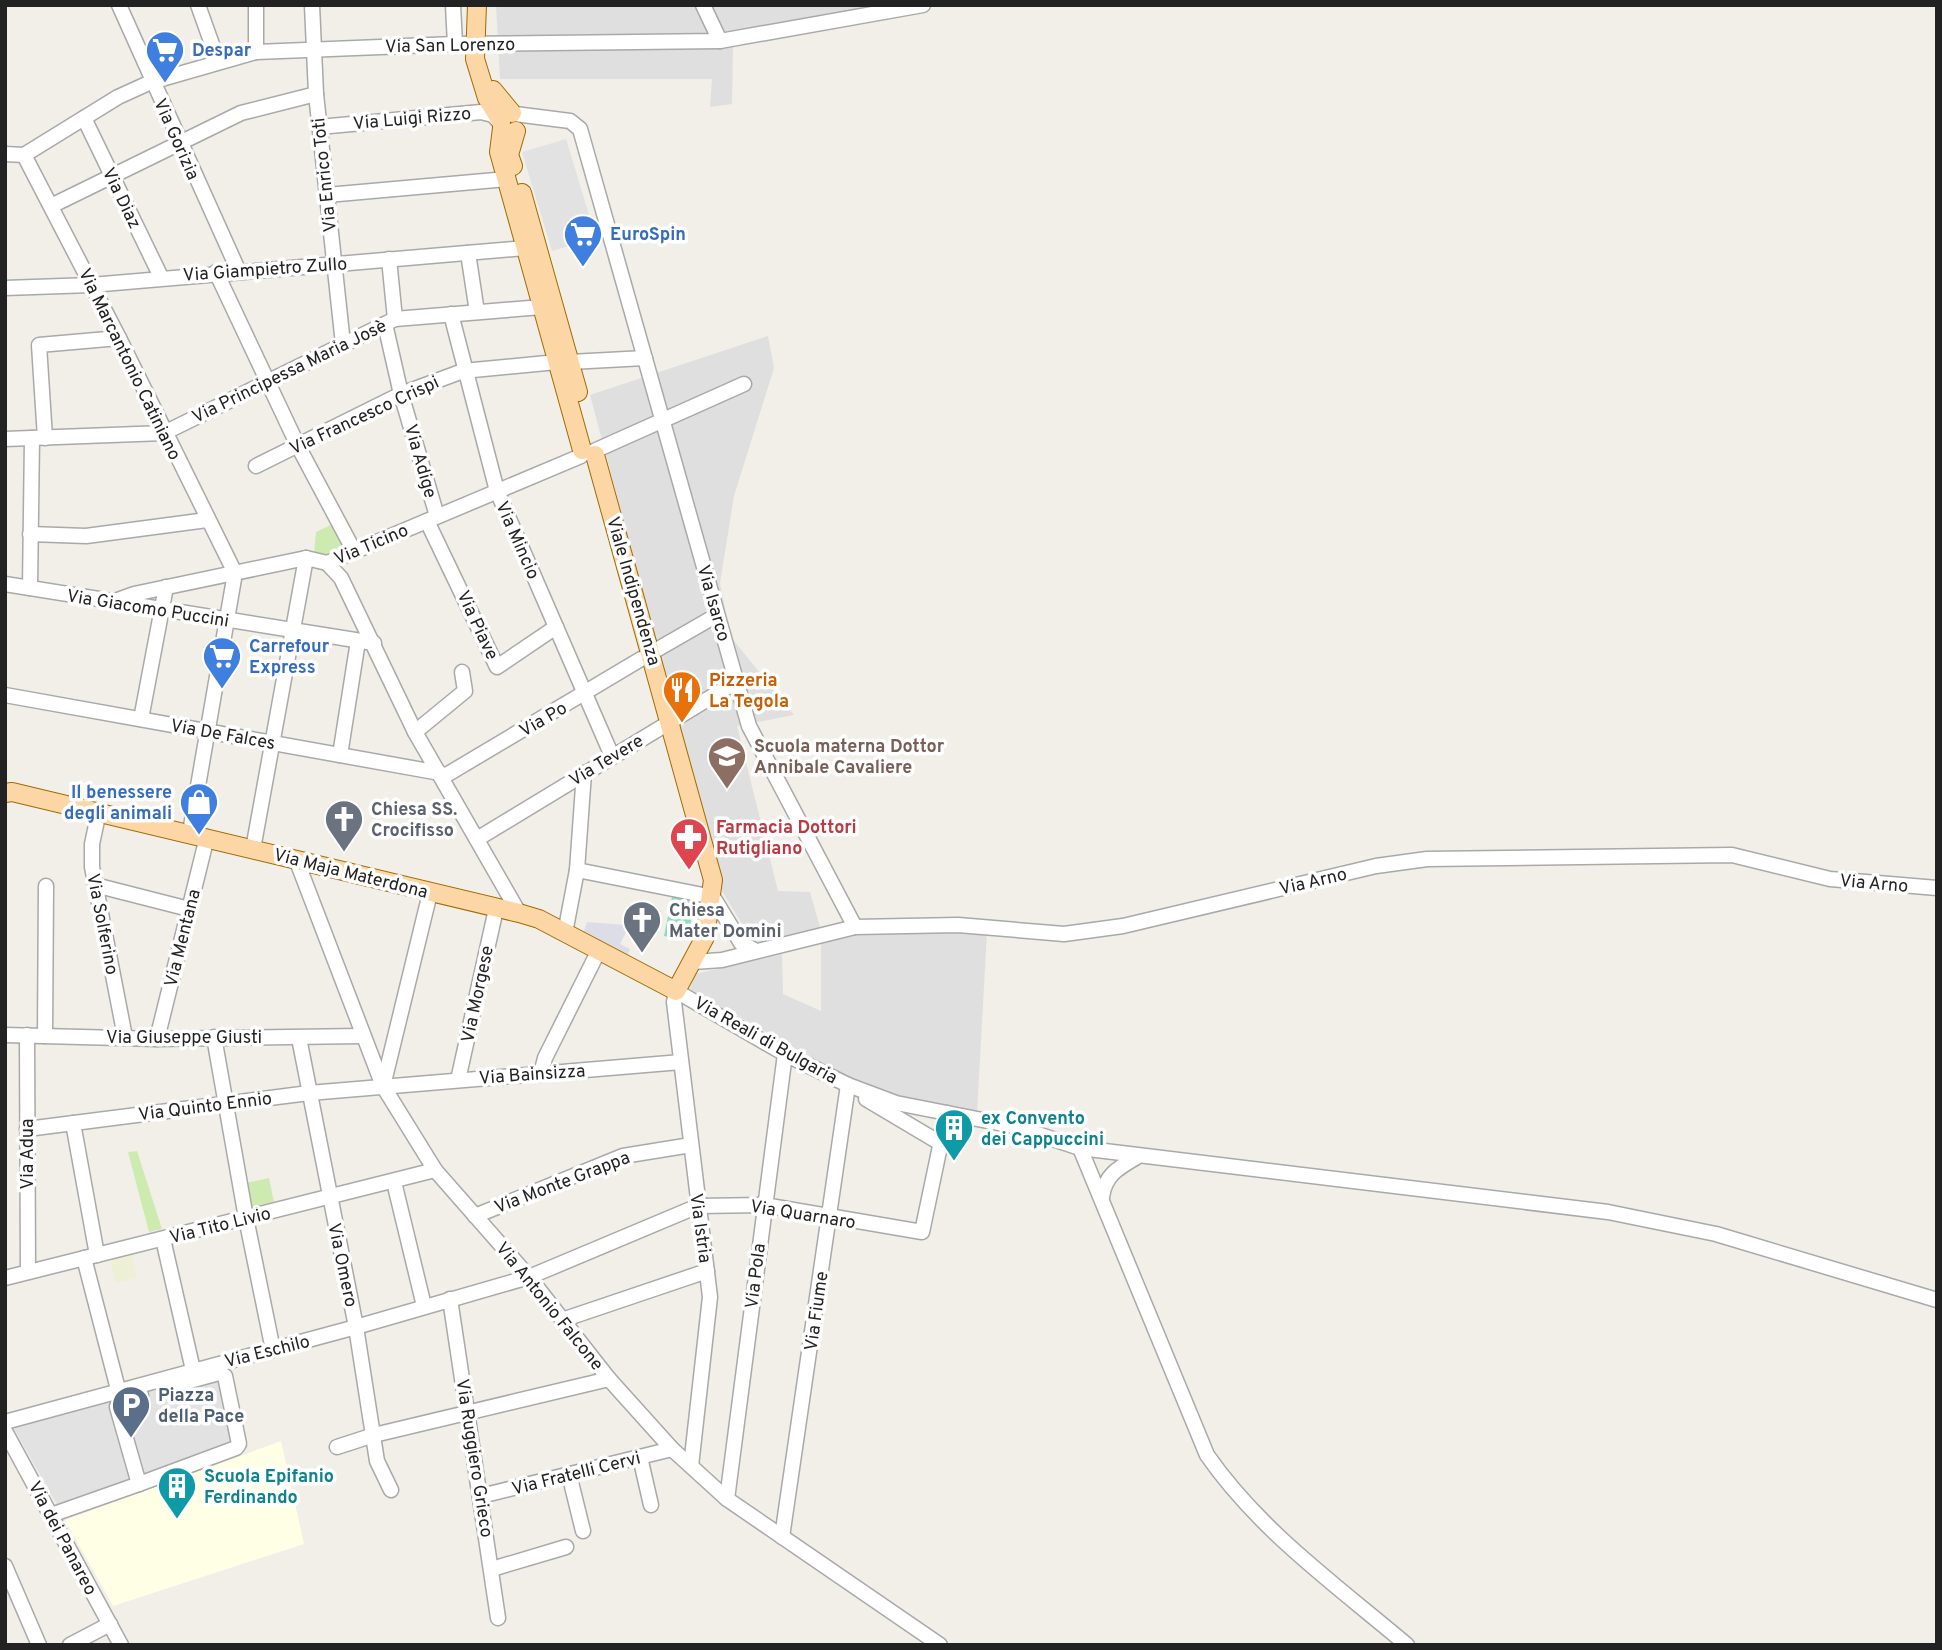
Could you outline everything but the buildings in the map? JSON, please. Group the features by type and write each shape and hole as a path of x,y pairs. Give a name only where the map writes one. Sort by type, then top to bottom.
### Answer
{"main road":[{"name":"Viale Indipendenza","path":"478,5 478,44 475,59 481,80 509,123 509,155 537,238 563,362 665,724 713,880 713,897 705,937 676,990"},
{"name":"Viale Indipendenza","path":"509,123 499,152 542,306 563,362"},
{"name":"Via Maja Materdona","path":"8,792 99,811 519,913 565,933 676,990"}],"street":[{"name":"Via Gorizia","path":"119,5 151,82 239,272"},
{"path":"198,5 218,61"},
{"path":"256,5 256,52"},
{"name":"Via Enrico Toti","path":"312,5 319,127 343,344"},
{"path":"453,5 455,44"},
{"path":"704,5 720,41"},
{"name":"Via San Lorenzo","path":"24,155 84,118 151,82 256,52 455,44 720,41 923,5"},
{"path":"51,206 241,113 316,94"},
{"name":"Via Luigi Rizzo","path":"319,127 481,112 509,123 561,120"},
{"name":"Via Diaz","path":"84,118 161,277"},
{"name":"Via Isarco","path":"561,120 570,121 580,128 736,682 759,750 855,927"},
{"path":"5,153 24,155"},
{"name":"Via Marcantonio Catiniano","path":"24,155 120,338 164,433 235,573"},
{"path":"327,195 507,179"},
{"name":"Via Giampietro Zullo","path":"5,288 91,285 216,272 526,248"},
{"path":"468,253 477,312"},
{"name":"Via Adige","path":"389,259 390,322 401,394 432,518"},
{"path":"216,272 298,446 354,551"},
{"name":"Via Principessa Maria Josè","path":"164,433 390,322 542,306"},
{"name":"Via Mincio","path":"451,314 463,371 497,491 612,756"},
{"path":"30,588 30,519 33,516 38,438 39,345 120,338"},
{"name":"Via Francesco Crispi","path":"256,466 401,394 463,371 645,358"},
{"name":"Via Ticino","path":"112,602 166,587 306,558 327,563 588,454 744,384"},
{"path":"5,439 164,433"},
{"name":"Via Piave","path":"432,518 497,667 556,627"},
{"path":"30,534 86,536 207,520"},
{"path":"253,849 306,558"},
{"path":"327,563 341,578 415,732 519,913"},
{"name":"Via Mentana","path":"157,1039 189,909 208,731 235,573"},
{"name":"Via Giacomo Puccini","path":"5,584 374,643"},
{"path":"142,719 166,587"},
{"name":"Via Po","path":"441,775 585,694 717,615"},
{"path":"340,755 358,641"},
{"path":"415,732 465,691 463,673"},
{"name":"Via Tevere","path":"477,839 736,682"},
{"name":"Via De Falces","path":"5,695 441,775"},
{"path":"565,933 577,870 584,773"},
{"name":"Via Solferino","path":"99,811 92,844 95,885 125,1037"},
{"name":"Via Arno","path":"693,962 722,960 855,927 958,925 1064,934 1124,926 1376,866 1427,859 1732,855 1830,879 1937,888"},
{"name":"Via Antonio Falcone","path":"296,859 383,1086 435,1171 528,1277 609,1379 672,1449 727,1499 936,1644"},
{"path":"577,870 713,897 741,943 756,951"},
{"path":"95,885 189,909"},
{"path":"45,1036 46,886"},
{"path":"383,1086 430,893"},
{"name":"Via Morgese","path":"458,1080 496,909"},
{"path":"541,1074 545,1058 598,952"},
{"name":"Via Reali di Bulgaria","path":"676,990 785,1054 852,1087 896,1102 1034,1132 1080,1148 1619,1214 1716,1234 1937,1300"},
{"name":"Via Istria","path":"676,990 681,1062 710,1297 691,1466"},
{"name":"Via Giuseppe Giusti","path":"5,1035 157,1039 362,1036"},
{"name":"Via Adua","path":"27,1035 28,1272"},
{"path":"214,1037 246,1219 273,1350"},
{"name":"Via Omero","path":"299,1038 356,1327 377,1461 391,1490"},
{"name":"Via Pola","path":"727,1499 785,1054"},
{"name":"Via Bainsizza","path":"383,1086 681,1062"},
{"name":"Via Quinto Ennio","path":"27,1129 383,1086"},
{"name":"Via Reali di Bulgaria","path":"852,1087 862,1097 940,1143"},
{"name":"Via Fiume","path":"782,1537 829,1218 852,1087"},
{"path":"940,1143 947,1113"},
{"path":"73,1123 91,1257 119,1392"},
{"name":"Via Quarnaro","path":"528,1277 698,1206 764,1205 922,1232 940,1143"},
{"name":"Via Monte Grappa","path":"475,1216 622,1156 691,1145"},
{"path":"1080,1148 1086,1169 1102,1197 1192,1427 1207,1455 1233,1492 1261,1522 1407,1645"},
{"path":"1098,1152 1104,1181 1102,1197"},
{"path":"1104,1181 1117,1168 1137,1157"},
{"name":"Via Tito Livio","path":"5,1278 435,1171"},
{"path":"394,1182 424,1306"},
{"path":"163,1239 193,1370"},
{"path":"562,1320 707,1271"},
{"name":"Via Eschilo","path":"6,1431 119,1392 147,1389 193,1370 356,1327 528,1277"},
{"name":"Via Ruggiero Grieco","path":"450,1299 498,1618"},
{"path":"51,1515 139,1484 236,1448 239,1444 225,1376 219,1373 147,1389 124,1400 117,1407 139,1484"},
{"path":"337,1447 374,1434 609,1379"},
{"name":"Via dei Panareo","path":"6,1431 121,1645"},
{"name":"Via Fratelli Cervi","path":"481,1496 672,1449"},
{"path":"640,1457 651,1505"},
{"path":"569,1474 583,1531"},
{"path":"492,1569 566,1547"},
{"path":"5,1566 38,1645"},
{"path":"69,1645 110,1624"}],"shaded area":[{"path":"496,5 878,5 881,19 733,46 732,104 710,107 712,79 500,79"},
{"path":"566,139 596,238 552,251 522,152"},
{"path":"768,336 774,368 734,496 720,583 730,636 794,715 737,726 778,891 810,892 822,934 754,944 722,891 590,395"},
{"path":"587,922 640,926 636,936 626,932 620,944 630,949 626,960 583,934"},
{"path":"878,932 987,932 977,1114 897,1097 851,1080 690,989 695,974 782,954 783,994 821,1011 821,942"},
{"path":"131,1250 137,1278 116,1283 109,1255"},
{"name":"Piazza della Pace","path":"229,1368 245,1451 64,1517 13,1427"},
{"path":"281,1441 304,1544 113,1606 65,1520"}],"green space":[{"path":"333,524 343,549 330,557 314,554 316,532"},
{"path":"672,897 695,902 687,940 664,936"},
{"path":"137,1151 162,1229 149,1232 128,1152"},
{"path":"269,1178 274,1202 251,1207 246,1183"}],"place":[{"name":"Despar","path":"165,84"},
{"name":"EuroSpin","path":"583,268"},
{"name":"Carrefour Express","path":"222,690"},
{"name":"Pizzeria La Tegola","path":"682,724"},
{"name":"Scuola materna Dottor Annibale Cavaliere","path":"727,790"},
{"name":"Il benessere degli animali","path":"199,836"},
{"name":"Chiesa SS. Crocifisso","path":"344,853"},
{"name":"Farmacia Dottori Rutigliano","path":"689,871"},
{"name":"Chiesa Mater Domini","path":"642,954"},
{"name":"ex Convento dei Cappuccini","path":"954,1162"},
{"name":"Piazza della Pace","path":"131,1439"},
{"name":"Scuola Epifanio Ferdinando","path":"177,1520"}]}
